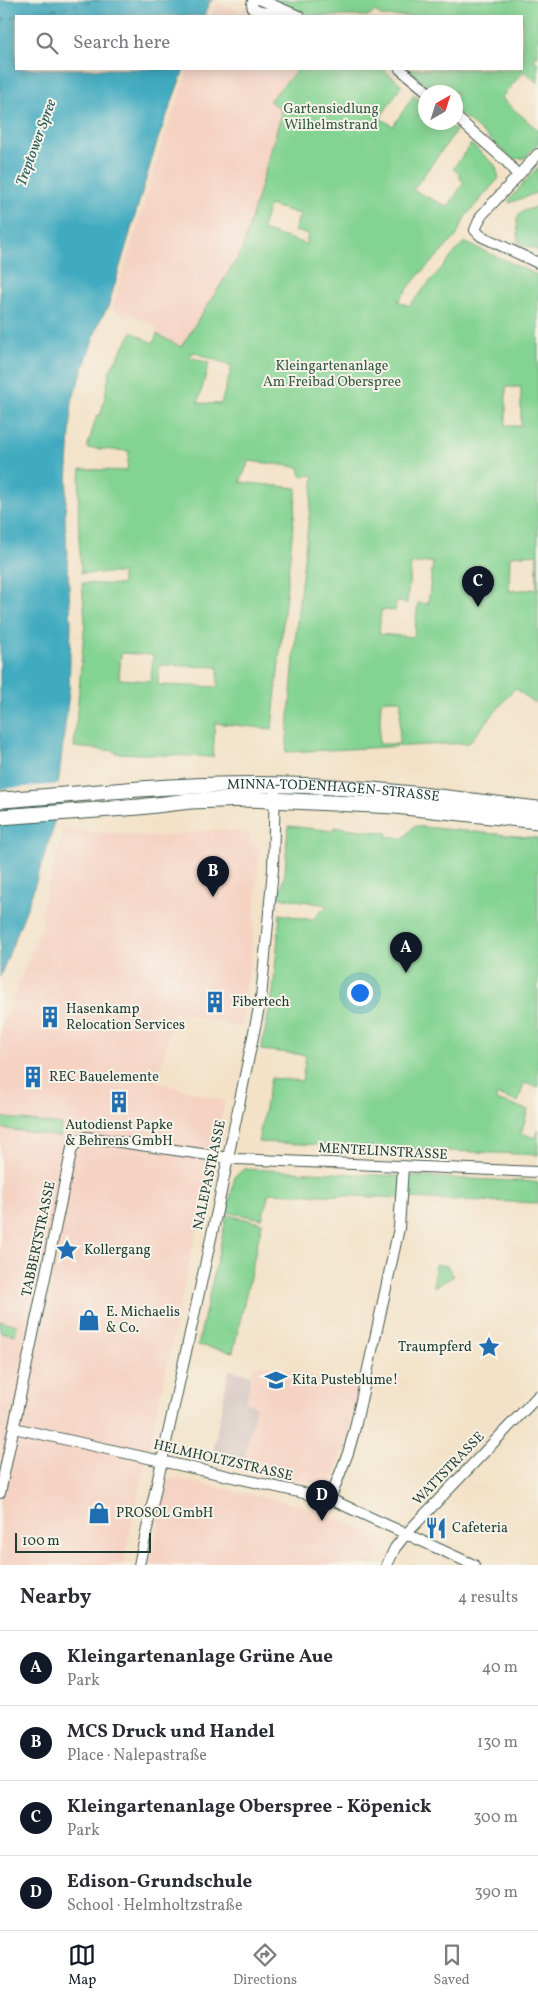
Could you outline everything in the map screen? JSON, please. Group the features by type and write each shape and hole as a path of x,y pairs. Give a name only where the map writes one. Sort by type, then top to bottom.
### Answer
{"main road":[{"name":"MINNA-TODENHAGEN-STRASSE","path":"0,800 225,785 538,821"},
{"name":"MINNA-TODENHAGEN-STRASSE","path":"0,817 131,808 275,792 300,785 399,793 538,809"}],"street":[{"path":"254,0 252,4 253,9 260,12 275,14 287,11"},
{"path":"261,0 297,15"},
{"path":"401,70 419,85"},
{"path":"463,123 507,162 518,176"},
{"path":"538,154 481,216 476,230 481,236 538,263"},
{"name":"NALEPASTRASSE","path":"139,1565 261,998 273,869 275,792"},
{"name":"TABBERTSTRASSE","path":"0,1493 72,1148 86,1137 227,1158"},
{"name":"MENTELINSTRASSE","path":"227,1158 538,1172"},
{"path":"330,1499 354,1432 399,1228 403,1167"},
{"name":"WATTSTRASSE","path":"387,1565 395,1548 406,1534 538,1396"},
{"name":"HELMHOLTZSTRASSE","path":"14,1428 330,1499 474,1565"}],"shaded area":[{"path":"248,0 285,15 211,15 217,3 242,13"},
{"path":"189,70 297,70 270,101 280,108 281,115 242,251 181,347 155,333 157,328 131,314 128,318 112,309 162,142"},
{"path":"65,829 159,837 214,829 245,832 250,839 250,845 260,846 253,935 241,1028 175,1011 157,1082 225,1101 123,1565 0,1565 0,1032 44,918 39,917"},
{"path":"264,1365 338,1381 359,1389 349,1435 331,1485 328,1486 242,1468 255,1406 246,1402 253,1366"},
{"path":"229,1370 251,1375 246,1402 256,1406 242,1468 211,1462"},
{"path":"173,1478 304,1506 385,1539 373,1565 150,1565 169,1480"}],"green space":[{"path":"269,0 538,0 538,55 534,60 538,63 538,83 524,71 501,98 538,130 538,143 525,158 513,159 463,116 463,85 426,85 408,70 523,70 523,15 380,15 375,11 371,15 307,15"},
{"name":"Kleingartenanlage Am Freibad Oberspree","path":"297,70 384,70 402,85 380,118 393,126 414,95 418,99 418,130 456,131 413,190 448,207 464,182 459,178 461,175 453,169 471,144 495,165 499,178 465,217 456,237 418,276 398,301 409,306 464,242 538,275 538,699 534,703 515,688 469,743 286,752 298,610 314,475 301,476 299,467 249,461 240,482 297,488 272,729 215,723 213,757 115,753 115,751 74,747 85,620 82,583 122,585 122,573 81,573 79,547 78,508 81,469 127,471 129,451 87,448 97,415 100,416 110,370 132,332 153,343 157,334 181,347 242,251 281,115 280,108 269,101","holes":["269,205 300,214 294,231 308,234 306,244 262,230","193,352 232,366 221,404 198,403 209,363 190,357","506,387 521,387 521,426 506,426","537,554 537,589 509,591 510,556","433,562 428,604 418,603 414,637 379,634 381,610 395,611 396,602 407,603 411,564","121,653 153,655 151,681 119,679","159,665 218,667 218,687 158,685","385,700 401,700 399,744 379,744 381,702"]},
{"path":"538,167 538,192 510,203 509,200"},
{"path":"538,206 538,251 518,242 517,218 521,212"},
{"path":"288,826 334,831 335,827 388,833 386,836 404,838 414,826 538,838 538,1087 524,1083 518,1102 497,1095 496,1100 528,1110 521,1133 535,1138 538,1129 538,1155 258,1142 271,1078 302,1081 306,1055 261,1050 273,992 280,914 312,920 327,905 279,897 285,873"},
{"path":"0,1117 62,1125 60,1137 0,1128"},
{"path":"244,1169 538,1182 538,1203 269,1193 262,1219 227,1212 235,1176"},
{"path":"227,1215 262,1223 233,1352 198,1345"},
{"path":"435,1264 447,1266 454,1276 434,1287"},
{"path":"0,1321 17,1325 15,1335 0,1332"}],"water":[{"name":"Treptower Spree","path":"0,0 214,0 210,1 204,15 15,15 15,70 184,70 157,142 108,307 99,322 72,401 65,516 71,624 69,692 53,829 30,900 0,977"}],"pier":[{"path":"60,784 58,801 0,805 0,789"}],"ferry route":[{"path":"24,15 103,0"},
{"path":"0,20 15,17"}],"place":[{"name":"Kleingartenanlage Oberspree - Köpenick","path":"478,607"},
{"name":"MCS Druck und Handel","path":"213,897"},
{"name":"Kleingartenanlage Grüne Aue","path":"406,973"},
{"name":"Fibertech","path":"215,1002"},
{"name":"Hasenkamp Relocation Services","path":"50,1017"},
{"name":"REC Bauelemente","path":"33,1077"},
{"name":"Autodienst Papke & Behrens GmbH","path":"119,1102"},
{"name":"Kollergang","path":"67,1250"},
{"name":"E. Michaelis & Co.","path":"89,1320"},
{"name":"Traumpferd","path":"489,1347"},
{"name":"Kita Pusteblume!","path":"276,1380"},
{"name":"PROSOL GmbH","path":"99,1513"},
{"name":"Edison-Grundschule","path":"322,1521"},
{"name":"Cafeteria","path":"436,1528"}],"park label":[{"name":"Gartensiedlung Wilhelmstrand","path":"331,118"}]}
